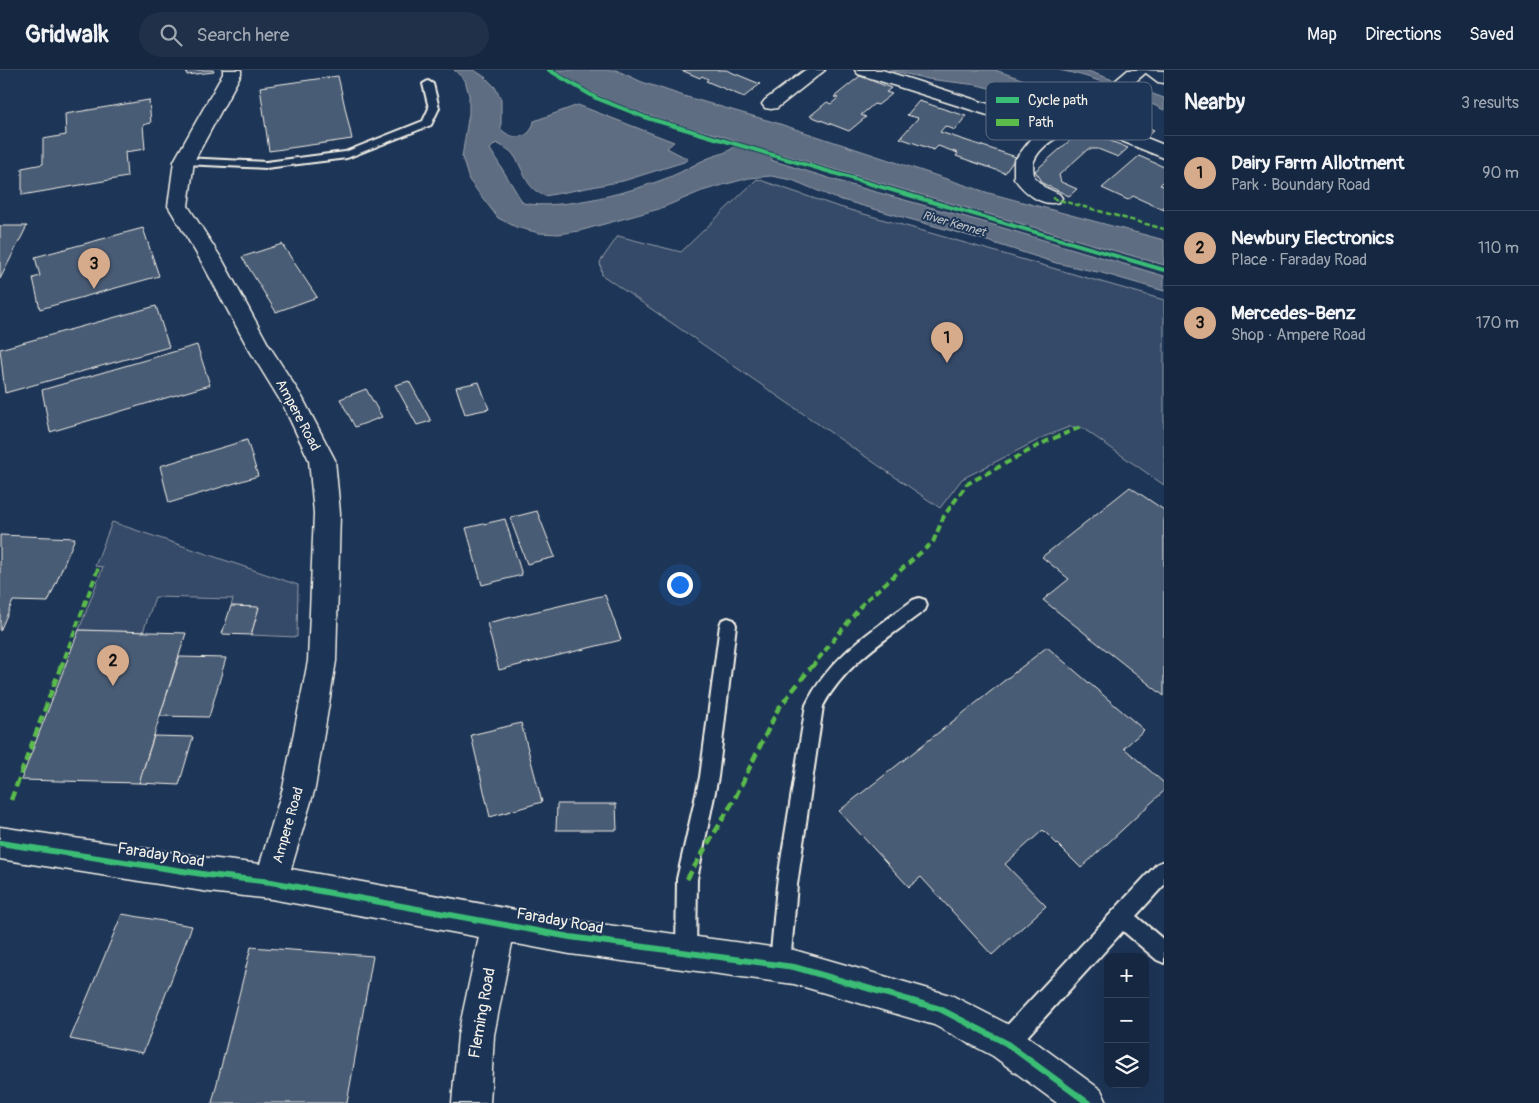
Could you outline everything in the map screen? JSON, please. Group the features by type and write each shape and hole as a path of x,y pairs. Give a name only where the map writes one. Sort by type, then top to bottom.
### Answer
{"street":[{"name":"Ampere Road","path":"232,70 232,74 184,161 178,206 212,262 258,346 294,403 322,460 326,513 322,661 299,788 271,882"},
{"path":"771,104 816,70"},
{"path":"864,70 986,109"},
{"path":"1123,82 1140,70"},
{"path":"1151,70 1164,78"},
{"path":"1042,140 1024,161 1022,170 1024,178 1029,185 1052,198"},
{"path":"1135,140 1164,152"},
{"name":"Faraday Road","path":"0,843 209,875 271,882 570,937 780,964 940,1009 1006,1043 1088,1103"},
{"name":"Fleming Road","path":"471,1103 471,1078 478,1022 499,923"}],"lane":[{"path":"184,161 266,164 347,156 427,122 434,108 428,84"},
{"path":"780,964 787,885 810,724 816,704 828,682 856,653 919,605"},
{"path":"686,953 687,878 709,777 728,625"},
{"path":"1006,1043 1164,871"},
{"path":"1122,917 1164,953"}],"shaded area":[{"path":"757,179 836,206 1164,300 1164,485 1081,427 1069,427 1046,436 962,479 940,508 602,275 600,262 618,236 681,252"},
{"path":"112,522 298,585 297,637 251,635 259,608 231,606 233,599 155,597 143,632 79,630 103,567 95,566"}],"water":[{"name":"River Kennet","path":"454,70 474,70 495,87 501,99 501,129 515,137 520,137 529,132 534,121 578,105 674,142 667,148 688,159 684,162 623,181 545,196 528,182 519,163 510,151 496,143 490,149 523,203 539,205 577,202 639,188 724,153 739,142 621,105 587,90 556,70 616,70 642,82 687,97 777,123 989,193 1164,240 1164,265 777,153 771,160 1164,276 1164,291 1102,273 1056,263 984,240 835,198 792,180 771,176 749,178 702,191 659,209 579,231 559,234 539,233 516,227 498,218 469,180 462,157 469,113 469,95 465,80"},
{"path":"889,70 995,70 1030,82 986,82 986,87 928,79"},
{"path":"1059,70 1085,70 1119,82 1101,82"},
{"path":"1152,94 1164,98 1164,110 1152,104"}],"building":[{"path":"186,70 213,70 214,72 187,75"},
{"path":"681,70 726,70 760,84 744,97 706,81 708,79 702,76 700,78"},
{"path":"338,76 352,139 269,151 260,87"},
{"path":"860,76 891,88 886,92 892,94 878,105 874,104 861,115 866,117 849,131 810,116 827,102 831,104 838,98 834,97"},
{"path":"149,100 151,123 143,125 145,149 125,152 127,177 22,195 22,168 43,164 43,139 66,135 65,114"},
{"path":"919,101 966,116 955,130 945,126 940,132 1016,157 1005,173 956,156 958,153 938,146 934,150 900,138 918,118 907,115"},
{"path":"1070,140 1108,140 1128,148 1118,157 1098,149 1088,149 1059,175 1061,182 1077,189 1069,196 1044,184 1035,171"},
{"path":"1139,156 1164,167 1164,181 1160,185 1164,186 1164,210 1133,196 1128,200 1102,188"},
{"path":"0,226 27,226 0,279"},
{"path":"143,228 159,276 40,309 33,278 40,276 35,257"},
{"path":"282,244 317,297 276,312 242,257"},
{"path":"156,306 169,347 5,393 0,349"},
{"path":"197,345 210,385 50,432 42,390"},
{"path":"409,381 431,421 417,425 395,385"},
{"path":"479,382 489,409 465,414 456,387"},
{"path":"366,389 382,417 355,427 340,399"},
{"path":"247,440 258,476 169,503 160,466"},
{"path":"1130,487 1164,510 1164,696 1043,600 1069,579 1042,557"},
{"path":"537,511 555,557 527,564 510,518"},
{"path":"505,519 522,575 482,585 466,528"},
{"path":"0,535 75,538 48,602 13,601 0,631"},
{"path":"605,595 621,640 499,670 487,623"},
{"path":"231,606 259,607 251,635 222,634"},
{"path":"79,630 186,633 139,783 21,780"},
{"path":"1047,647 1144,730 1124,748 1164,783 1164,791 1081,868 1043,830 1005,864 1046,906 992,955 921,877 909,887 839,811"},
{"path":"179,657 226,658 209,717 160,716"},
{"path":"521,723 542,802 490,817 471,735"},
{"path":"154,736 193,737 179,785 139,783"},
{"path":"557,804 616,804 617,830 556,830"},
{"path":"122,914 192,926 143,1053 70,1039"},
{"path":"251,947 373,956 347,1103 212,1103"}],"marked path":[{"path":"1052,198 1164,229"},
{"path":"687,879 734,800 778,709 865,601 933,542 944,516 967,484 1047,441 1081,427"},
{"path":"11,800 99,566"}],"cycle path":[{"path":"549,70 596,98 647,118 1164,270"},
{"path":"0,843 209,875 271,882 570,937 794,967 940,1009 1006,1043 1088,1103"}],"place":[{"name":"Mercedes-Benz","path":"94,289"},
{"name":"Dairy Farm Allotment","path":"947,363"},
{"name":"Newbury Electronics","path":"113,686"}]}
